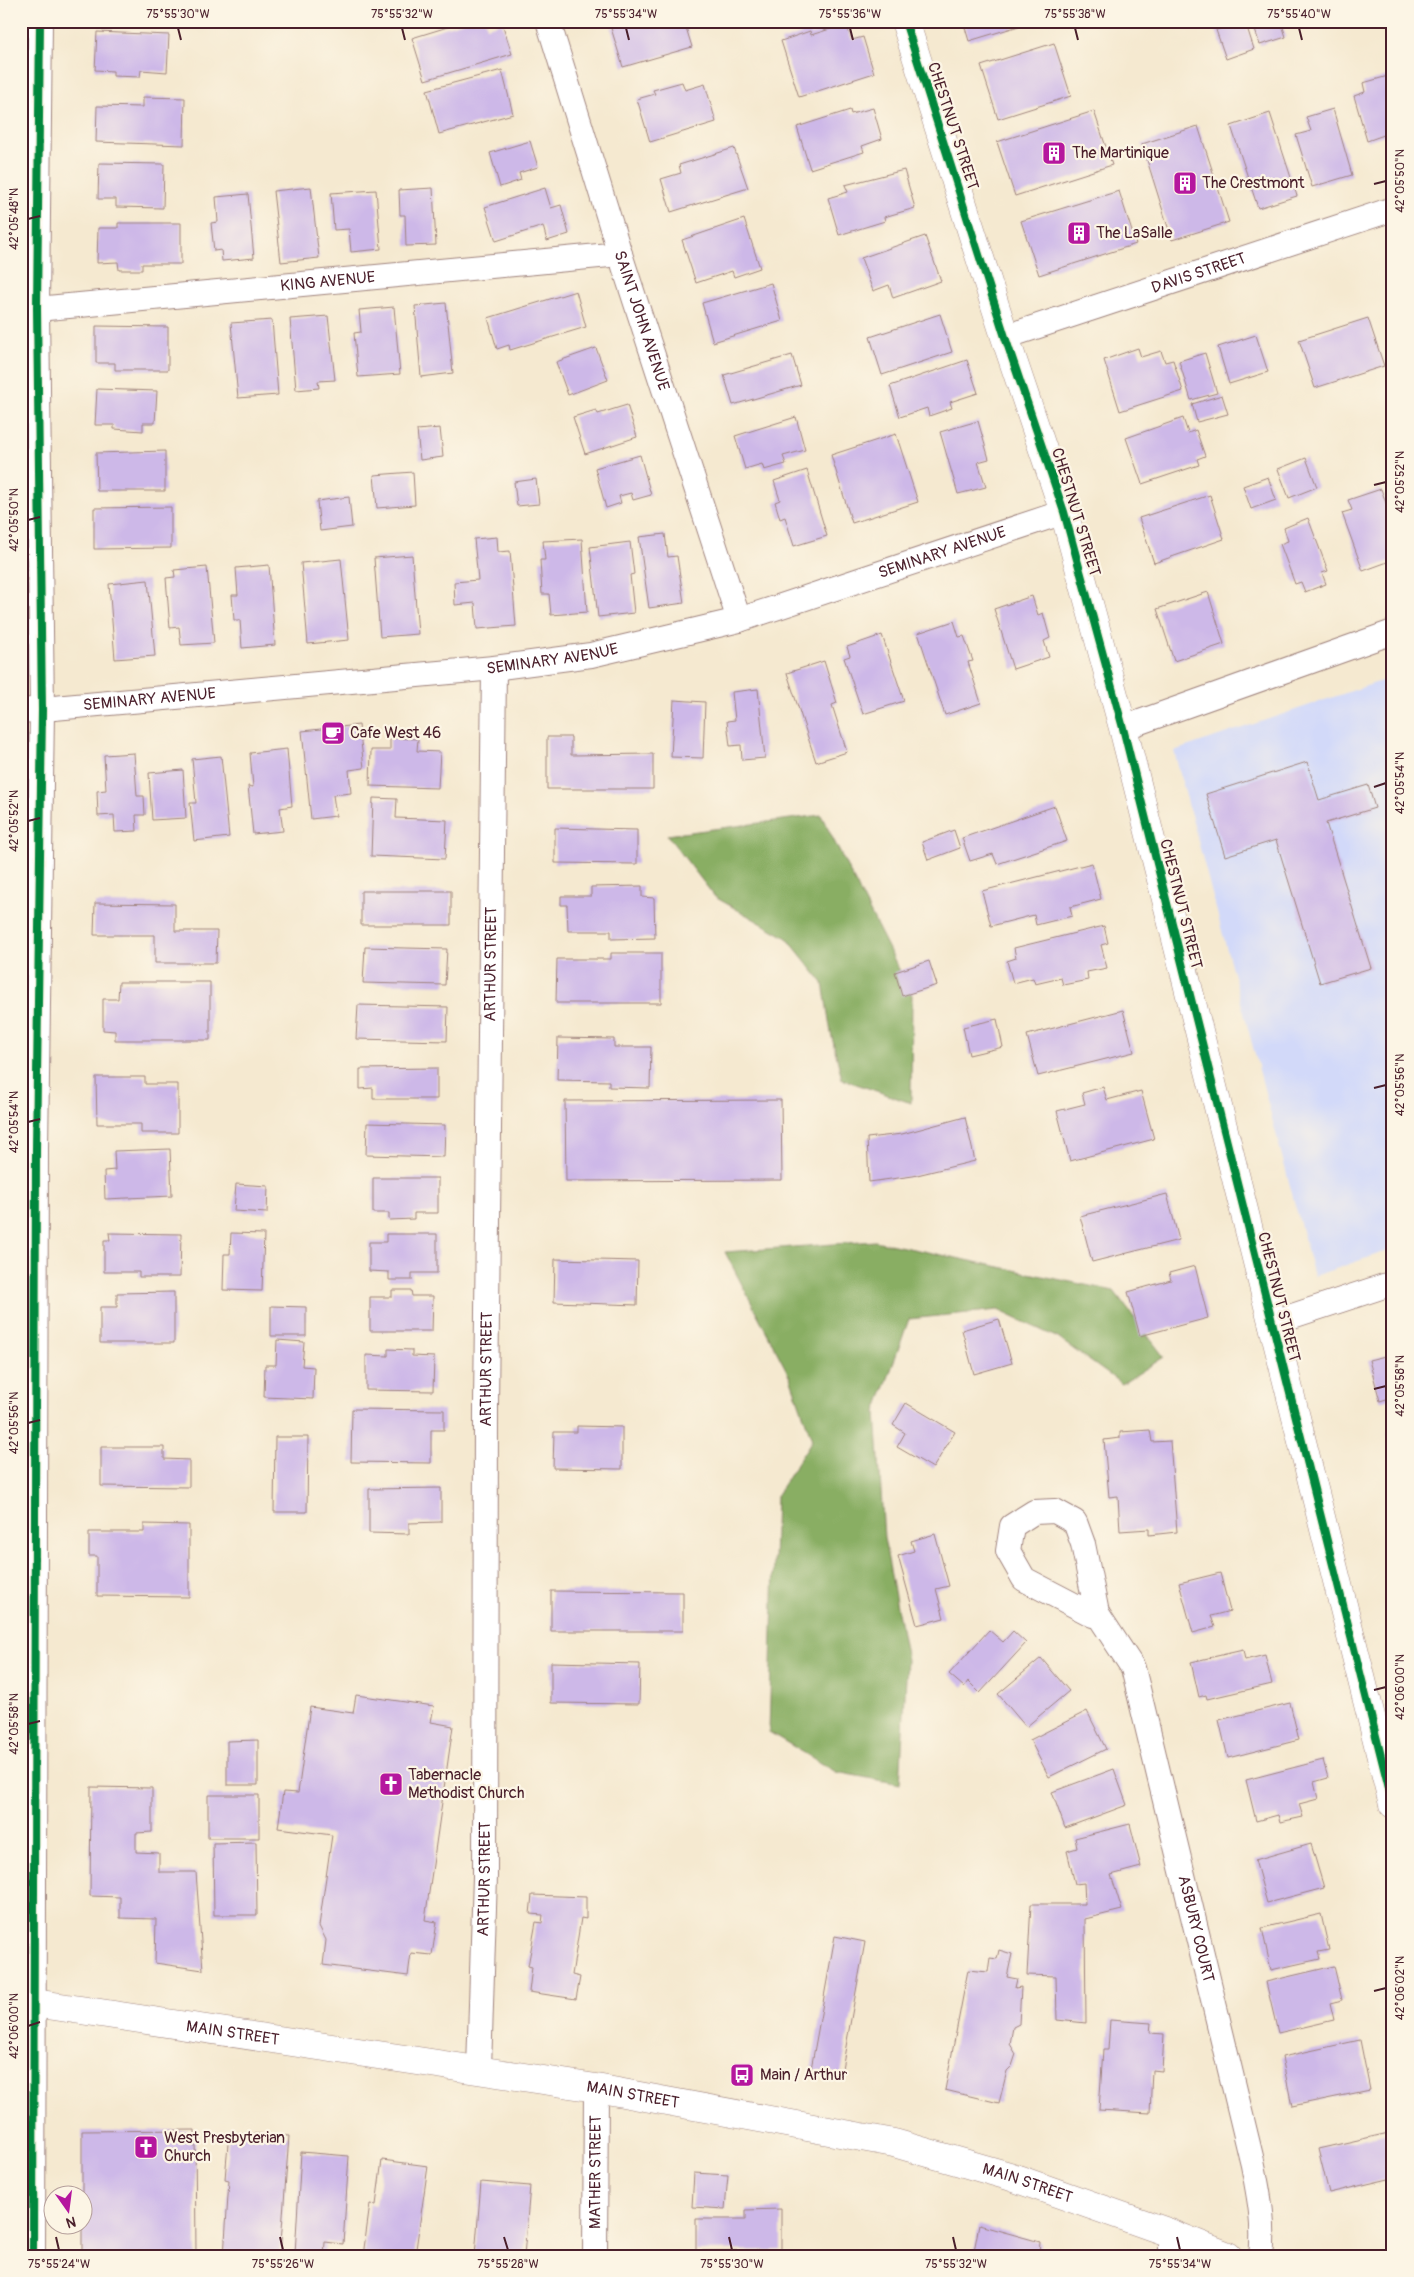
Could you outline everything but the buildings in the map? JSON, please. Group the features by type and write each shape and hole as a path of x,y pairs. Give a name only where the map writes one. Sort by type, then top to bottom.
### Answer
{"street":[{"path":"33,2256 27,2001 36,1149 32,711 40,21"},
{"name":"SAINT JOHN AVENUE","path":"548,21 620,254 739,620"},
{"name":"CHESTNUT STREET","path":"905,21 1005,337 1064,512 1123,728 1393,1804"},
{"name":"DAVIS STREET","path":"1005,337 1393,209"},
{"name":"KING AVENUE","path":"37,309 620,254"},
{"name":"SEMINARY AVENUE","path":"32,711 494,668 591,655 739,620 1064,512"},
{"path":"1123,728 1393,632"},
{"name":"ARTHUR STREET","path":"479,2070 485,1876 486,1405 494,668"},
{"path":"1271,1323 1393,1283"},
{"path":"1055,1511 1075,1522 1083,1544 1097,1613 1093,1614 1024,1579 1008,1551 1012,1526 1034,1512 1055,1511"},
{"name":"ASBURY COURT","path":"1097,1613 1133,1668 1253,2166 1261,2207 1263,2236 1261,2256"},
{"name":"MAIN STREET","path":"27,2001 596,2088 894,2143 1009,2176 1170,2244 1228,2256"},
{"name":"MATHER STREET","path":"595,2256 596,2088"}],"shaded area":[{"path":"1393,677 1393,1249 1314,1276 1174,751"}],"green space":[{"path":"821,815 912,995 911,1103 842,1079 831,1033 823,983 787,938 715,897 667,835"},
{"path":"875,1241 1114,1291 1164,1357 1122,1384 1058,1338 998,1310 909,1319 876,1412 884,1538 907,1660 900,1784 836,1772 769,1732 776,1496 812,1440 790,1377 725,1252"}],"cycle path":[{"path":"33,2256 36,1149 42,710 37,309 40,21"},
{"path":"905,21 1005,337 1064,512 1123,728 1393,1804"}],"place":[{"name":"The Martinique","path":"1054,153"},
{"name":"The Crestmont","path":"1185,183"},
{"name":"The LaSalle","path":"1079,233"},
{"name":"Cafe West 46","path":"333,733"},
{"name":"Tabernacle Methodist Church","path":"391,1784"},
{"name":"Main / Arthur","path":"742,2075"},
{"name":"West Presbyterian Church","path":"146,2147"}]}
